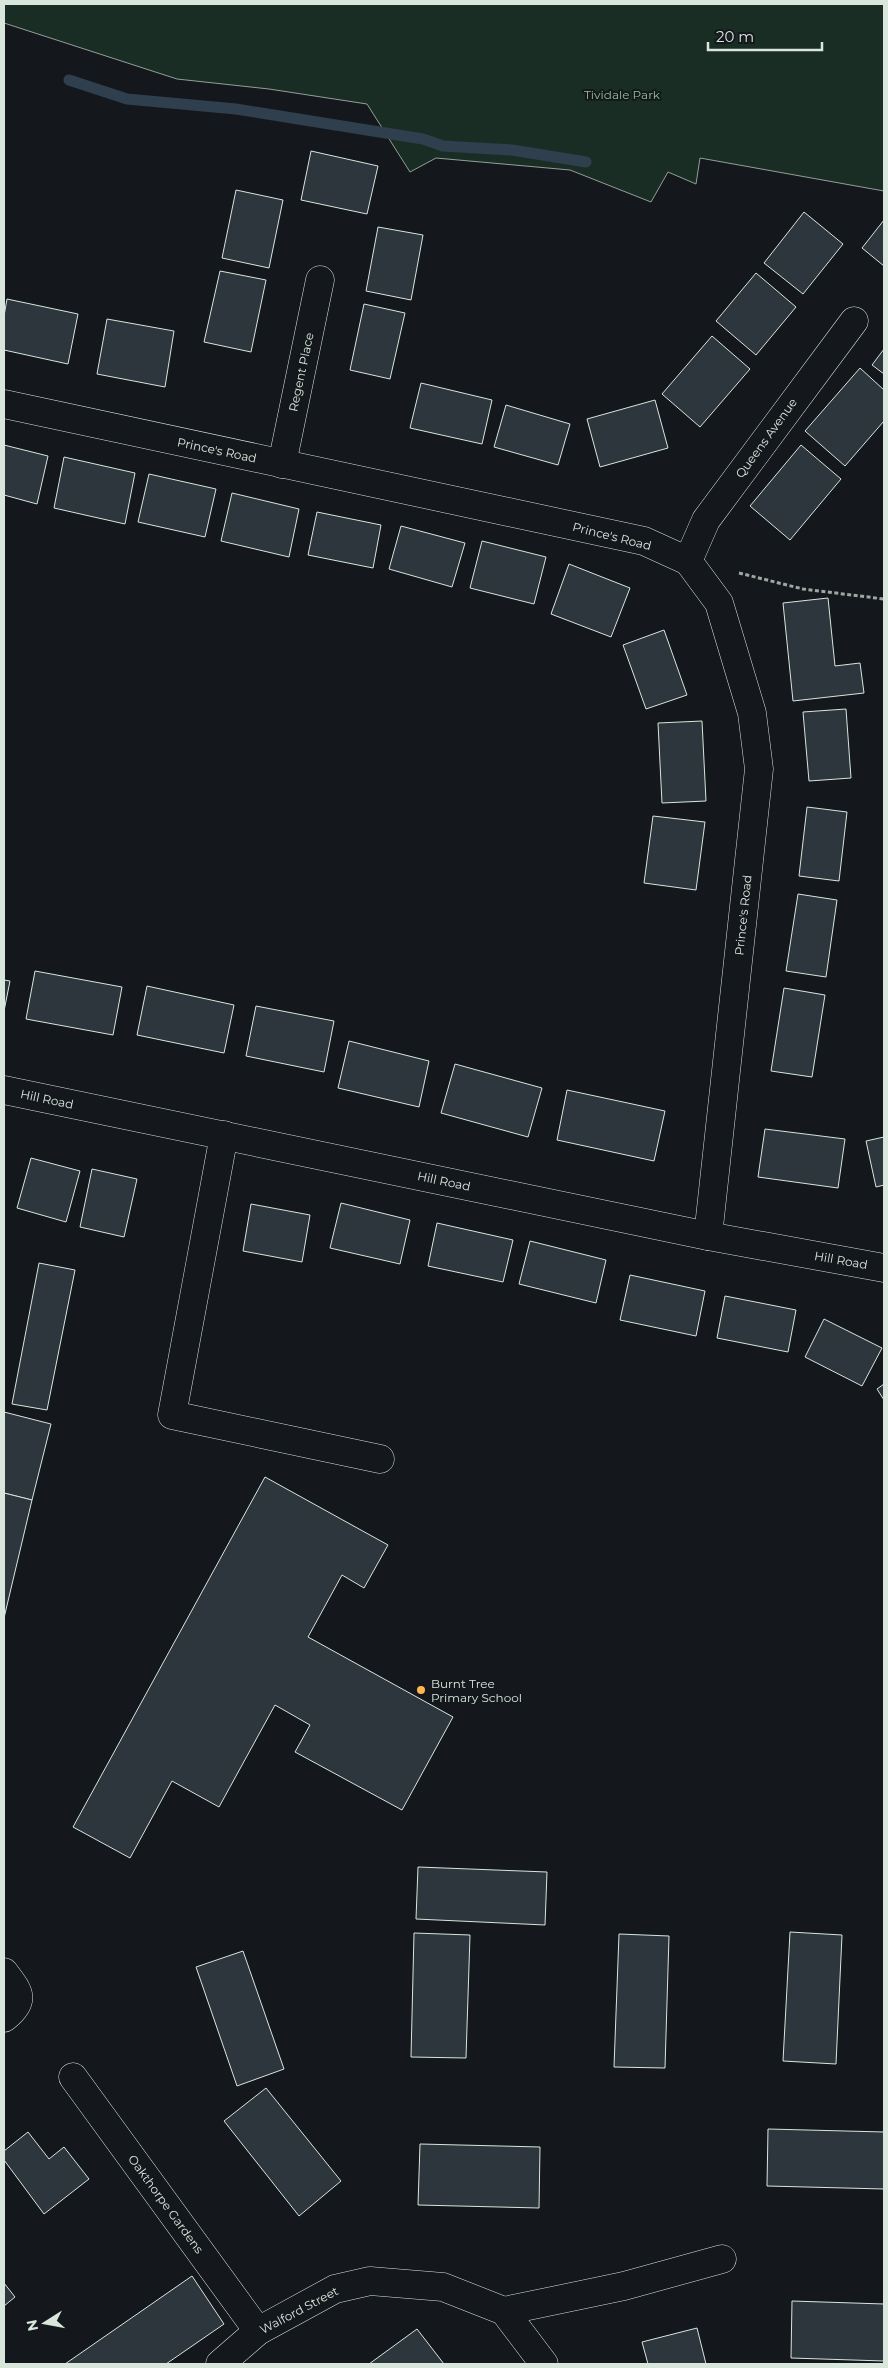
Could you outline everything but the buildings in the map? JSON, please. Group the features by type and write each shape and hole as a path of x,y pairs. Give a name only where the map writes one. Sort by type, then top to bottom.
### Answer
{"street":[{"name":"Regent Place","path":"282,464 320,280"},
{"name":"Queens Avenue","path":"688,561 706,520 854,321"},
{"name":"Prince's Road","path":"4,404 644,541 688,561 719,603 752,714 759,769 708,1236"},
{"name":"Hill Road","path":"4,1090 708,1236 884,1268"},
{"path":"224,1135 172,1415 380,1459"},
{"path":"4,1972 19,1991 19,2002 14,2010 4,2018"},
{"name":"Oakthorpe Gardens","path":"73,2077 258,2331"},
{"path":"544,2364 504,2310 624,2286 722,2259"},
{"name":"Walford Street","path":"220,2364 258,2331 335,2289 370,2281 443,2287 504,2310"}],"path":[{"path":"688,561 803,589 884,599"}],"green space":[{"name":"Tividale Park","path":"4,4 884,4 884,191 700,158 696,184 668,172 651,202 570,170 436,158 410,172 367,104 269,89 177,79 4,23"}],"waterway":[{"path":"69,80 127,99 236,109 423,139 443,146 512,150 586,162"}],"place":[{"name":"Burnt Tree Primary School","path":"421,1690"}]}
